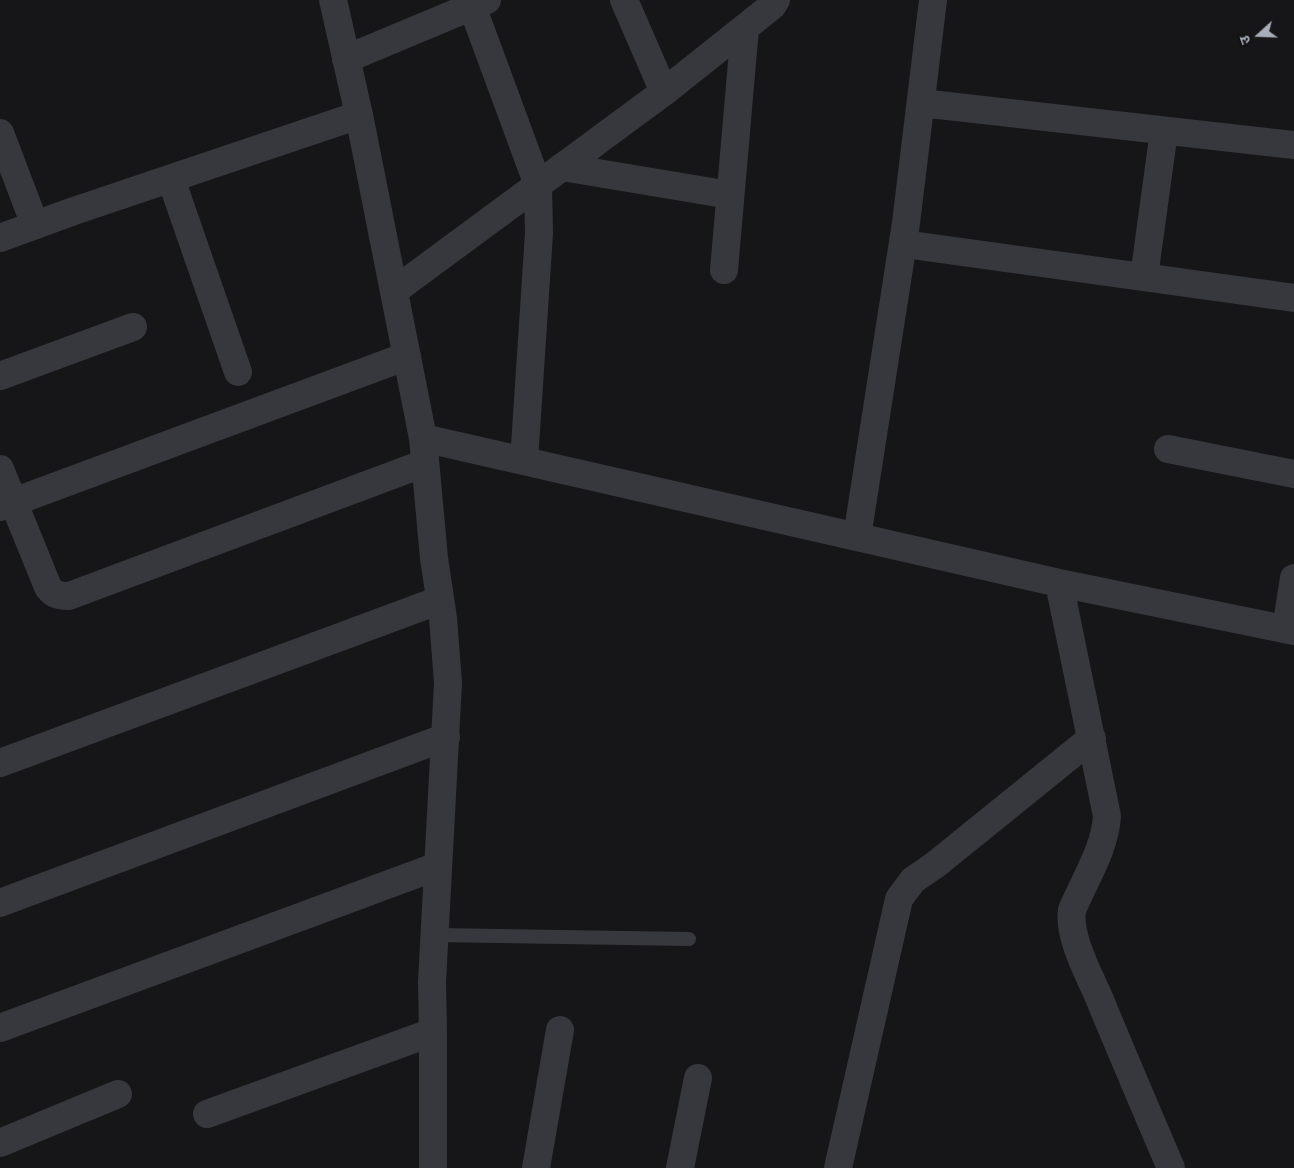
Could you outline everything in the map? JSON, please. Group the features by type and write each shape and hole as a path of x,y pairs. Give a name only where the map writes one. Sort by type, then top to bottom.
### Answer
{"street":[{"path":"333,0 359,115 424,451 448,683 432,982 433,1168"},
{"path":"624,0 664,92"},
{"path":"394,291 664,92 772,6 776,0"},
{"path":"857,537 904,244 933,0"},
{"path":"346,59 480,3 538,185 539,233 524,461"},
{"path":"724,270 745,28"},
{"path":"921,103 1294,146"},
{"path":"0,238 359,115"},
{"path":"1144,277 1164,131"},
{"path":"0,132 35,225"},
{"path":"562,167 730,196"},
{"path":"171,179 238,372"},
{"path":"904,244 1294,298"},
{"path":"0,376 133,327"},
{"path":"6,504 407,356"},
{"path":"1168,449 1294,474"},
{"path":"0,469 6,504 48,587 53,593 60,596 69,596 424,451 524,461 1059,583 1290,630 1294,578"},
{"path":"1059,583 1107,816 1106,831 1102,844 1072,910 1071,918 1079,948 1171,1168"},
{"path":"0,763 440,600"},
{"path":"0,903 446,737"},
{"path":"838,1168 899,899 913,880 935,865 1092,738"},
{"path":"0,1028 438,866"},
{"path":"536,1168 560,1030"},
{"path":"208,1114 433,1032"},
{"path":"680,1168 698,1078"},
{"path":"0,1143 118,1094"}],"lane":[{"path":"434,935 689,939"}]}
